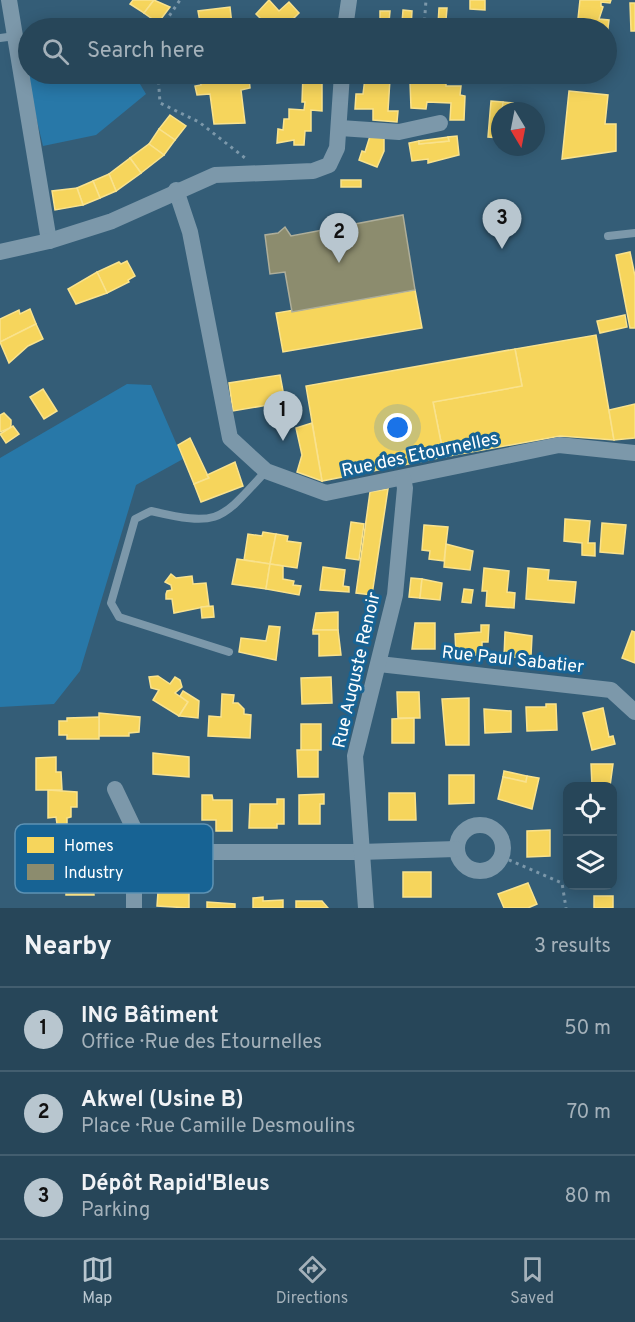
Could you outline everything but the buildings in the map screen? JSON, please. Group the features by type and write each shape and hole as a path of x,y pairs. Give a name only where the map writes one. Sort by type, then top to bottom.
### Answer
{"street":[{"path":"9,0 18,59"},
{"path":"347,18 350,0"},
{"path":"22,84 49,241"},
{"path":"0,252 49,241 111,221 176,190 215,175 313,171 329,165 338,148 342,84"},
{"path":"340,128 399,132 440,123"},
{"name":"Rue des Etournelles","path":"176,190 190,232 230,438 266,471 326,493 559,445 635,453"},
{"name":"Rue Auguste Renoir","path":"366,908 360,852 355,756 395,595 405,488 403,478"},
{"name":"Rue Paul Sabatier","path":"379,664 610,690 635,712"},
{"path":"116,789 133,824"},
{"path":"470,826 489,826 502,839 502,857 489,870 471,870 458,858 456,849 463,832 470,826"},
{"path":"213,852 360,852 456,849"}],"lane":[{"path":"608,236 635,233"},
{"path":"229,652 119,617 111,603 135,519 151,511 192,521 218,516 231,509 266,471"}],"path":[{"path":"168,18 180,0"},
{"path":"425,18 426,0"},
{"path":"159,84 160,103 199,122 263,172"},
{"path":"502,857 562,883 566,908"}],"shaded area":[{"path":"28,84 140,84 146,94 96,135 43,146"},
{"path":"127,384 151,385 183,459 136,485 80,671 54,704 0,707 0,458"}],"place":[{"name":"Dépôt Rapid'Bleus","path":"502,249"},
{"name":"Akwel (Usine B)","path":"339,263"},
{"name":"ING Bâtiment","path":"283,441"}]}
